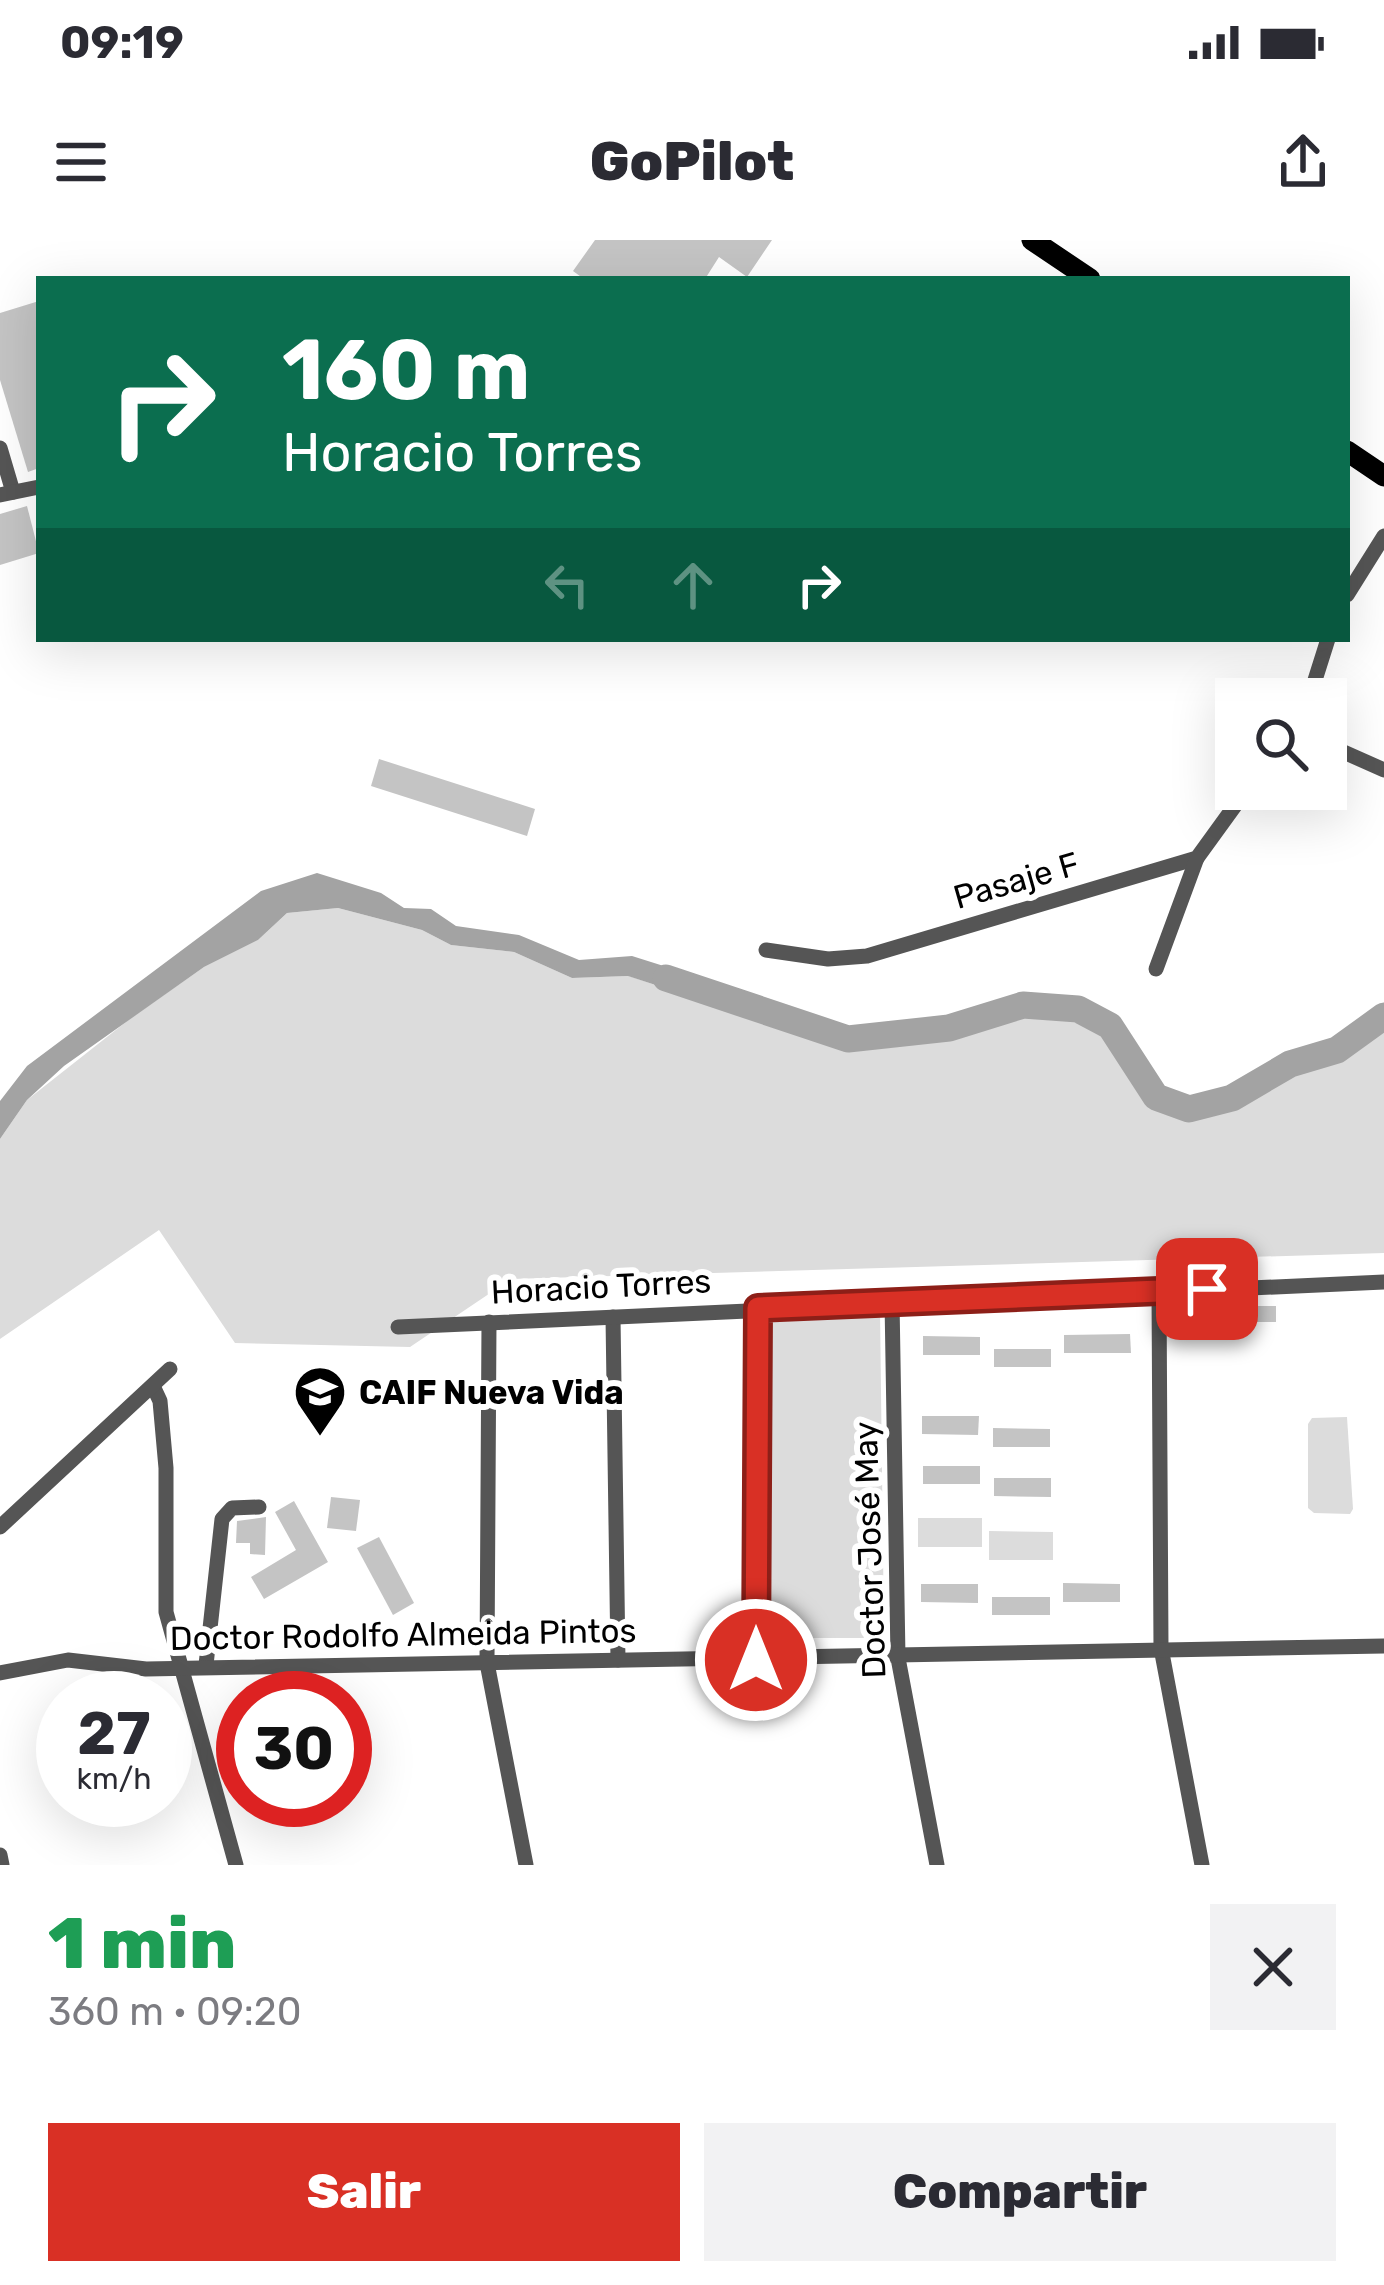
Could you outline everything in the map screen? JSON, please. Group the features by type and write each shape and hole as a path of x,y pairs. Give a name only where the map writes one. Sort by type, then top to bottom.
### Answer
{"main road":[{"path":"1032,240 1086,276"},
{"path":"1350,453 1384,476"}],"street":[{"path":"0,448 6,494 36,488"},
{"path":"1350,590 1384,536"},
{"path":"1316,678 1327,642"},
{"path":"1347,753 1384,770"},
{"path":"1156,969 1197,858 1232,810"},
{"name":"Pasaje F","path":"766,950 828,959 867,956 1197,858"},
{"name":"Horacio Torres","path":"398,1327 1384,1282"},
{"path":"1159,1291 1161,1648 1202,1865"},
{"name":"Doctor José May","path":"892,1301 898,1658 937,1865"},
{"path":"756,1660 758,1308"},
{"path":"614,1317 618,1660"},
{"path":"489,1322 487,1664 526,1865"},
{"path":"0,1527 170,1369"},
{"path":"152,1385 160,1401 166,1468 166,1612 236,1865"},
{"path":"206,1665 222,1519 232,1508 260,1508"},
{"name":"Doctor Rodolfo Almeida Pintos","path":"0,1673 68,1660 183,1668 1384,1646"},
{"path":"0,1855 2,1865"}],"shaded area":[{"path":"317,873 381,893 404,908 431,909 456,926 519,935 579,960 632,956 670,968 700,992 677,992 628,976 572,978 514,952 451,945 422,930 338,908 287,913 258,940 204,967 64,1066 27,1100 0,1139 0,1101 27,1066 261,891"},
{"path":"338,908 422,930 451,945 514,952 572,978 629,976 676,992 700,992 742,1003 848,1039 949,1028 1023,1005 1078,1009 1110,1026 1156,1096 1189,1109 1232,1098 1290,1064 1337,1050 1384,1016 1384,1253 511,1279 410,1347 235,1343 159,1230 0,1339 0,1139 27,1100 131,1018 204,967 258,940 287,913"},
{"path":"880,1310 884,1633 878,1638 777,1638 768,1634 763,1316"},
{"path":"1347,1417 1353,1509 1350,1514 1314,1513 1308,1508 1308,1424 1312,1418"},
{"path":"918,1518 982,1518 982,1547 918,1547"},
{"path":"989,1531 1053,1532 1053,1560 989,1560"}],"building":[{"path":"595,240 772,240 748,276 719,257 707,276 580,276 573,271"},
{"path":"36,302 36,469 28,472 0,380 0,313"},
{"path":"27,506 36,554 0,565 0,514"},
{"path":"379,759 535,809 527,836 371,786"},
{"path":"1220,1306 1276,1306 1276,1322 1220,1322"},
{"path":"1130,1334 1131,1353 1064,1353 1064,1335"},
{"path":"923,1336 980,1337 980,1355 923,1355"},
{"path":"994,1349 1051,1349 1051,1367 994,1367"},
{"path":"922,1416 979,1416 978,1435 922,1434"},
{"path":"993,1428 1050,1429 1050,1447 993,1447"},
{"path":"923,1466 980,1466 980,1484 923,1484"},
{"path":"994,1478 1051,1478 1051,1497 994,1496"},
{"path":"331,1497 360,1500 356,1531 327,1528"},
{"path":"294,1501 328,1562 264,1599 251,1577 296,1550 275,1512"},
{"path":"266,1517 265,1555 250,1554 250,1543 236,1543 237,1521"},
{"path":"379,1537 414,1603 393,1615 357,1548"},
{"path":"1063,1583 1120,1584 1120,1602 1063,1602"},
{"path":"921,1584 978,1584 978,1603 921,1602"},
{"path":"992,1597 1050,1597 1050,1615 992,1615"}],"waterway":[{"path":"666,978 848,1039 949,1028 1023,1005 1078,1009 1110,1026 1156,1097 1189,1109 1232,1098 1290,1064 1337,1050 1384,1016"}],"place":[{"name":"CAIF Nueva Vida","path":"320,1438"}],"route":[{"path":"756,1660 758,1308 1207,1289"}]}
